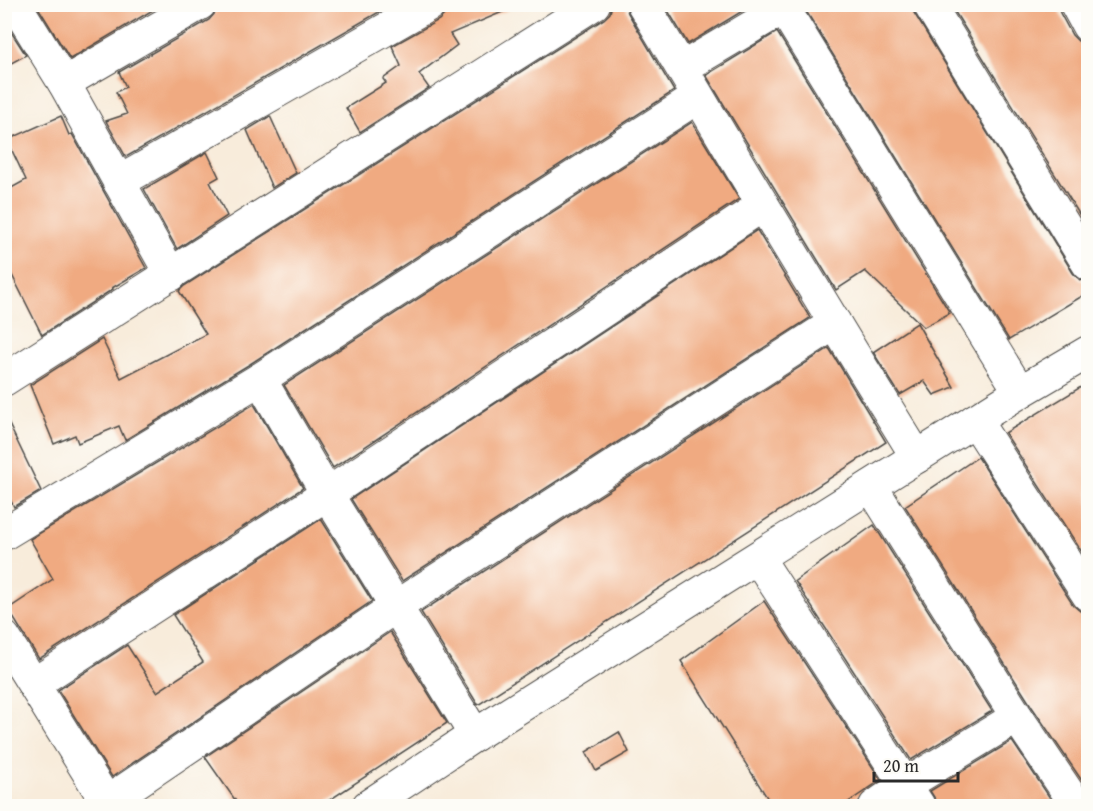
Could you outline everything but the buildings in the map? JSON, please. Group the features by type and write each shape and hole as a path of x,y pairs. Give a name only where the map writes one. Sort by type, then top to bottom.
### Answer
{"street":[{"path":"15,4 64,83 171,275"},
{"path":"64,83 200,4"},
{"path":"118,182 430,4"},
{"path":"4,380 594,4"},
{"path":"643,4 916,457"},
{"path":"929,4 1089,264"},
{"path":"1076,4 1089,26"},
{"path":"682,68 785,6 1020,392"},
{"path":"4,534 260,379 698,97"},
{"path":"34,684 327,494 763,205"},
{"path":"4,637 108,804 395,607 835,323"},
{"path":"368,807 475,735 975,420 1089,352"},
{"path":"260,379 395,607 475,735"},
{"path":"975,420 1089,595"},
{"path":"871,486 1017,717 1077,807"},
{"path":"758,558 912,796"},
{"path":"875,807 912,796 1017,717"}]}
